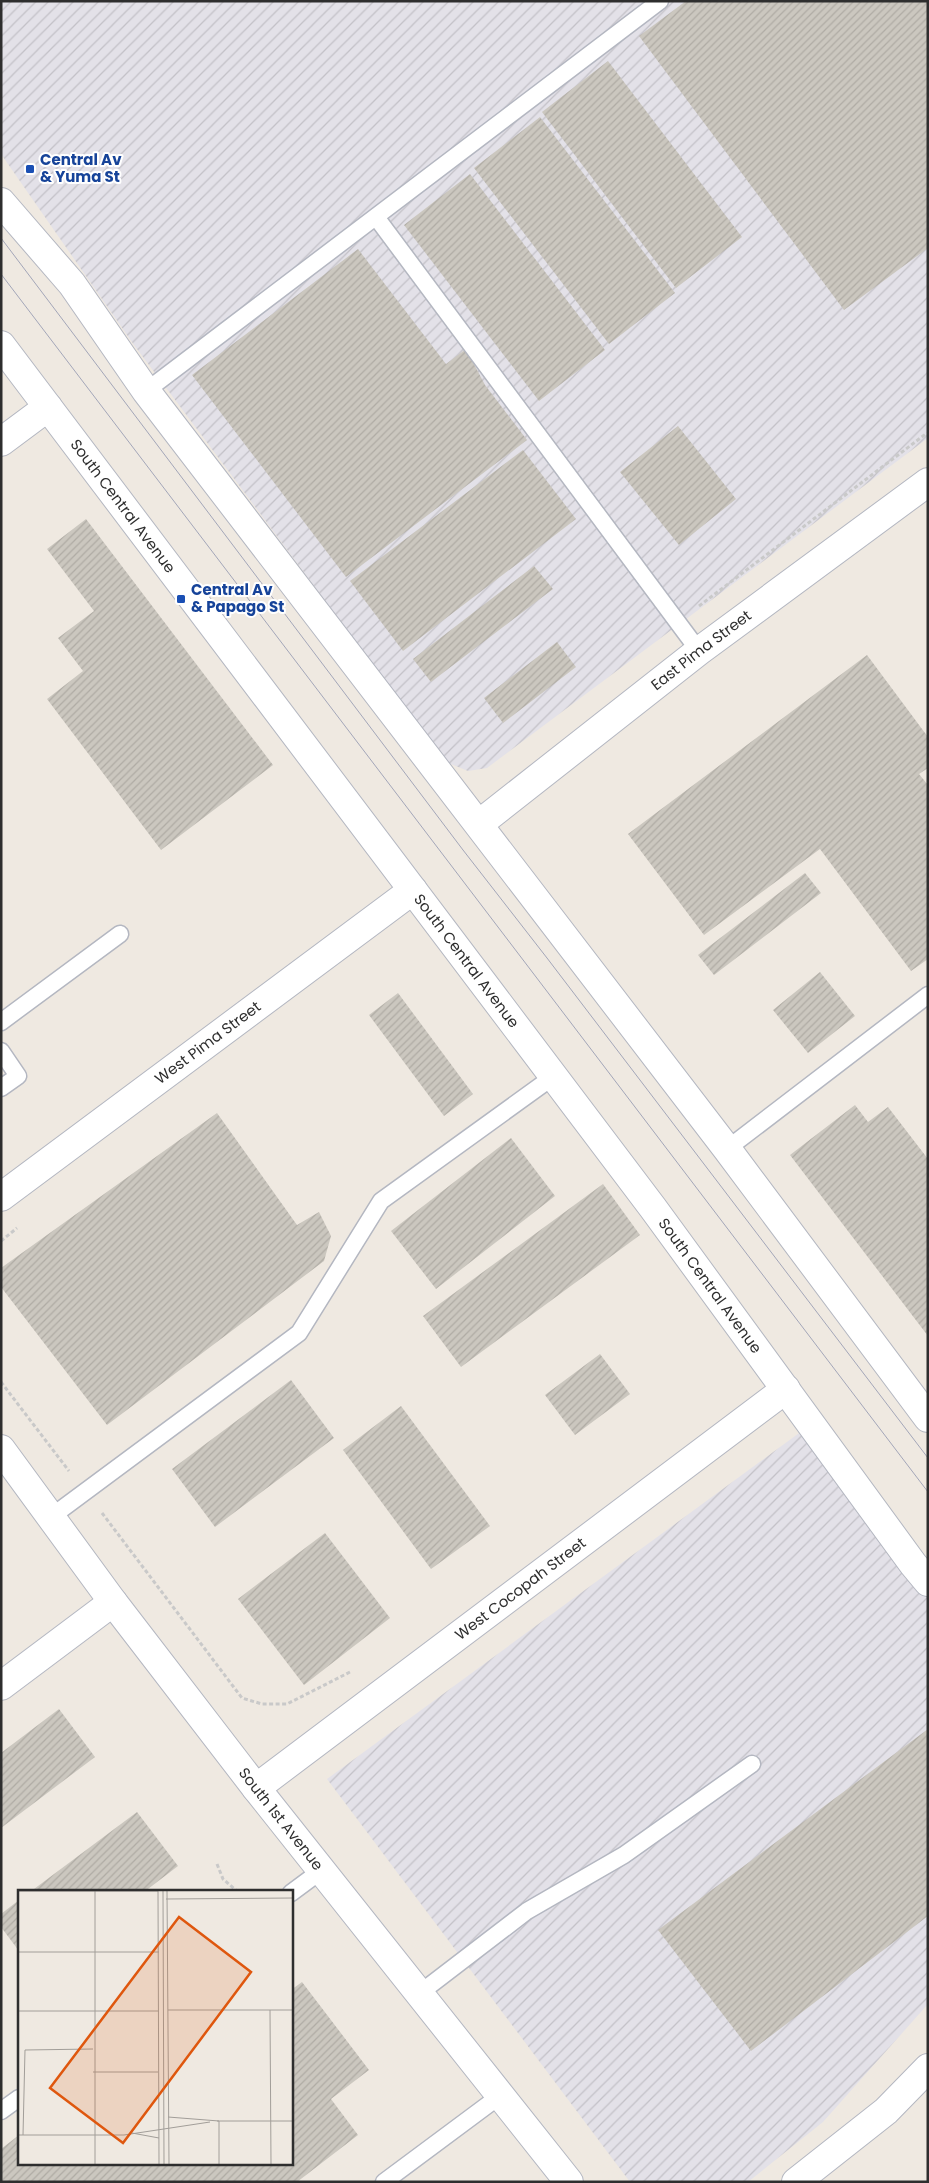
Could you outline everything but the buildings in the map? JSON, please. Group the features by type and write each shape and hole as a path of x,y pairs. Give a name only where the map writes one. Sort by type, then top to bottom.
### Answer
{"main road":[{"path":"1,202 72,284 146,391 727,1148 928,1418"},
{"name":"South Central Avenue","path":"1,345 654,1208 928,1582"},
{"path":"1,442 48,407"},
{"name":"East Pima Street","path":"479,824 699,651 928,482"},
{"name":"West Pima Street","path":"1,1197 413,890"},
{"name":"West Cocopah Street","path":"256,1788 786,1390"},
{"name":"South 1st Avenue","path":"1,1449 113,1602 256,1788 502,2095 569,2182"},
{"path":"1,1686 113,1602"},
{"path":"796,2182 886,2111 928,2068"}],"lane":[{"path":"146,391 660,1"},
{"path":"376,216 699,651"},
{"path":"1,1022 120,934"},
{"path":"727,1148 928,995"},
{"path":"1,1051 18,1076 1,1088"},
{"path":"51,1517 299,1333 381,1200 554,1076"},
{"path":"420,1993 527,1912 624,1855 752,1764"},
{"path":"292,1892 322,1870"},
{"path":"384,2182 502,2095"},
{"path":"1,2111 18,2099"}],"path":[{"path":"693,611 928,433"},
{"path":"1,1382 242,1698 262,1704 287,1704 355,1669"},
{"path":"287,1704 290,1708"},
{"path":"217,1864 223,1878 236,1890"}],"shaded area":[{"path":"1,1 928,1 928,438 487,768 468,771 446,762 134,345 1,154"},
{"path":"806,1428 928,1585 928,2004 823,2122 748,2182 630,2182 327,1779"}],"tram line":[{"path":"1,238 463,850 928,1458"},
{"path":"1,274 928,1492"}],"place":[{"name":"Central Av & Yuma St","path":"30,169"},
{"name":"Central Av & Papago St","path":"181,599"}]}
